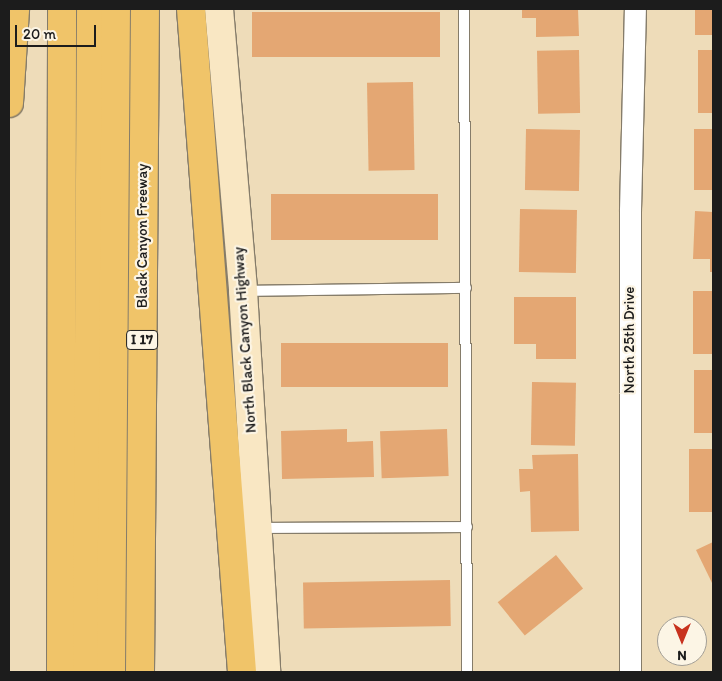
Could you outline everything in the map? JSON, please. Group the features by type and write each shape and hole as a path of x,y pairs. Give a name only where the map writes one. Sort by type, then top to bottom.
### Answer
{"highway":[{"path":"9,103 15,9"},
{"path":"61,672 62,9"},
{"path":"87,672 91,9"},
{"path":"111,672 116,9"},
{"name":"Black Canyon Freeway","path":"140,672 144,9"},
{"path":"192,9 242,672"}],"main road":[{"name":"North Black Canyon Highway","path":"219,9 243,291 266,672"}],"street":[{"name":"North 25th Drive","path":"630,672 630,210 635,9"}],"lane":[{"path":"464,9 468,672"},
{"path":"243,291 466,288"},
{"path":"257,528 467,527"}],"building":[{"path":"522,9 578,9 579,36 536,37 536,18 522,18"},
{"path":"695,9 713,9 713,35 695,35"},
{"path":"252,12 440,12 440,57 252,57"},
{"path":"579,50 580,113 538,114 537,51"},
{"path":"698,50 713,50 713,113 698,113"},
{"path":"413,82 415,170 369,171 367,83"},
{"path":"526,129 580,130 579,191 525,190"},
{"path":"694,129 713,129 713,190 694,190"},
{"path":"271,194 438,194 438,240 271,240"},
{"path":"520,209 577,210 576,273 519,272"},
{"path":"695,211 713,212 713,272 710,272 710,259 693,259"},
{"path":"693,291 713,291 713,354 693,354"},
{"path":"514,297 576,297 576,359 536,359 536,344 514,344"},
{"path":"281,343 448,343 448,387 281,387"},
{"path":"694,370 713,370 713,433 694,433"},
{"path":"532,382 576,383 575,446 531,445"},
{"path":"347,429 347,442 373,441 374,477 282,479 281,431"},
{"path":"447,429 449,476 382,478 380,431"},
{"path":"689,449 713,449 713,512 689,512"},
{"path":"578,454 579,531 531,532 530,491 520,492 519,469 533,469 532,455"},
{"path":"713,542 713,585 696,550"},
{"path":"556,555 583,588 525,636 498,602"},
{"path":"450,580 451,626 304,629 303,583"}]}
